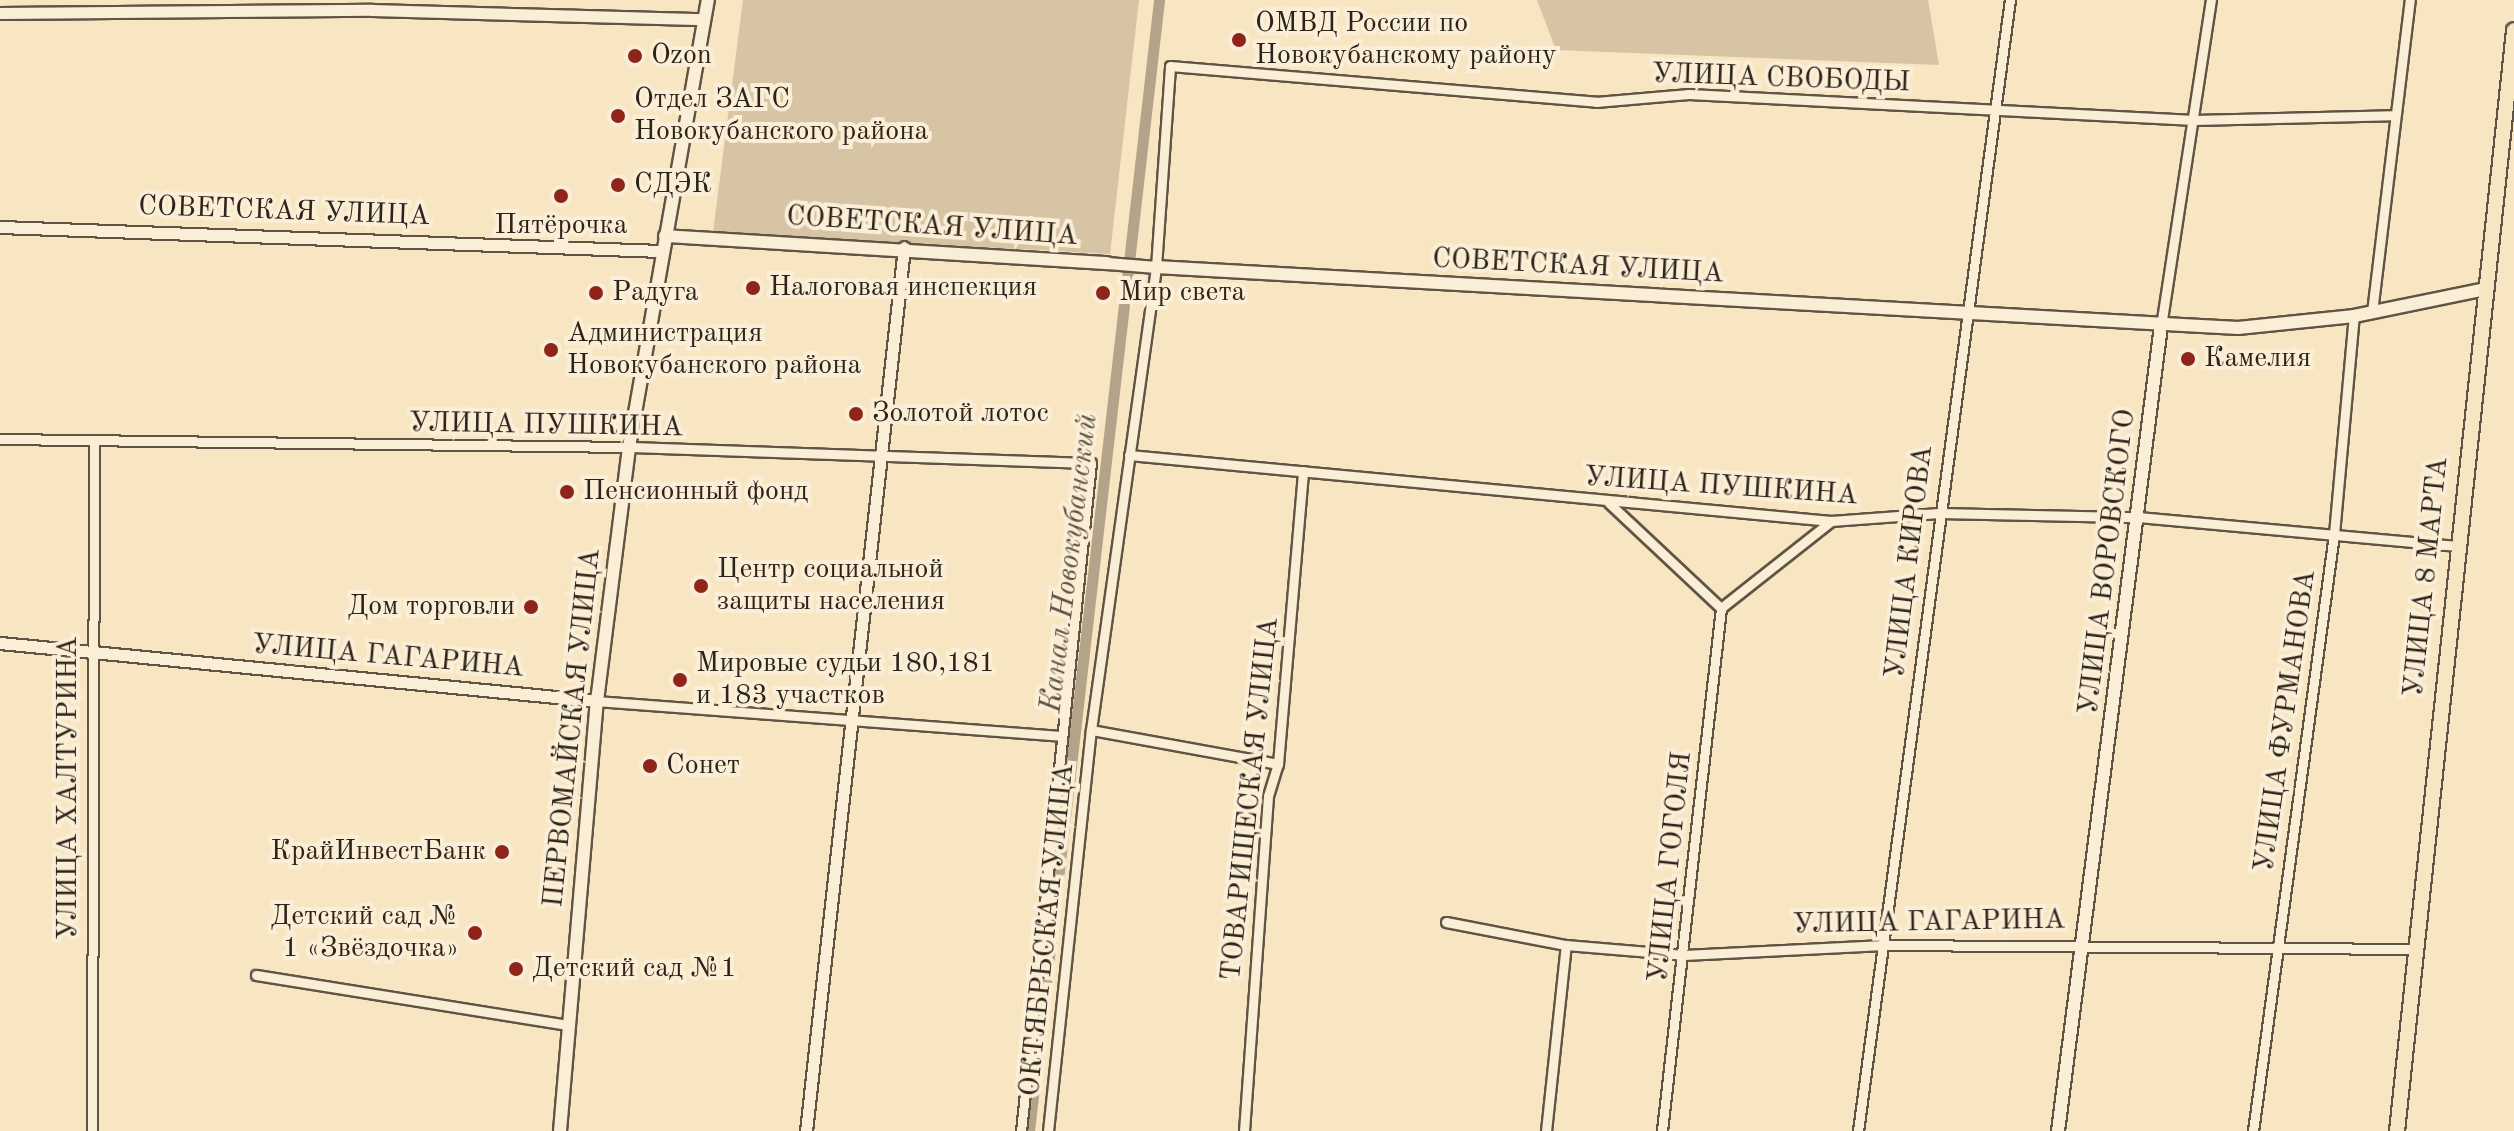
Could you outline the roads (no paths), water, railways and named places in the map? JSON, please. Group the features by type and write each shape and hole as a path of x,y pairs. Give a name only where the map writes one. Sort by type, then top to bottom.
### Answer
{"main road":[{"name":"ПЕРВОМАЙСКАЯ УЛИЦА","path":"560,1131 597,701 629,447 708,0"},
{"name":"УЛИЦА 8 МАРТА","path":"2397,1131 2455,546 2514,30"},
{"name":"СОВЕТСКАЯ УЛИЦА","path":"665,236 904,247 1107,263"},
{"name":"СОВЕТСКАЯ УЛИЦА","path":"1156,267 1965,317 2238,328 2354,316 2486,289"},
{"name":"УЛИЦА ВОРОВСКОГО","path":"2058,1131 2087,945 2161,326"}],"street":[{"name":"УЛИЦА КИРОВА","path":"1858,1131 2010,0"},
{"name":"УЛИЦА ВОРОВСКОГО","path":"2161,326 2211,0"},
{"path":"2372,312 2392,115 2410,0"},
{"path":"0,13 372,10 704,19"},
{"name":"УЛИЦА СВОБОДЫ","path":"1170,66 1596,102 1689,94 2194,120 2392,115"},
{"name":"ОКТЯБРЬСКАЯ УЛИЦА","path":"1048,1131 1091,730 1156,267 1170,66"},
{"name":"СОВЕТСКАЯ УЛИЦА","path":"0,227 662,251"},
{"path":"806,1131 849,718 884,458 904,247"},
{"name":"СОВЕТСКАЯ УЛИЦА","path":"1107,263 1156,267"},
{"name":"УЛИЦА ФУРМАНОВА","path":"2253,1131 2334,534 2354,316"},
{"name":"УЛИЦА ПУШКИНА","path":"0,439 94,445 629,447 1091,463"},
{"name":"УЛИЦА ХАЛТУРИНА","path":"92,1131 94,445"},
{"name":"УЛИЦА ПУШКИНА","path":"1129,455 1609,503 1831,521 1939,513 2138,517 2455,546"},
{"name":"ОКТЯБРЬСКАЯ УЛИЦА","path":"1021,1131 1091,463"},
{"name":"ТОВАРИЩЕСКАЯ УЛИЦА","path":"1244,1131 1268,796 1278,764 1303,471"},
{"path":"1609,503 1721,608 1831,521"},
{"name":"УЛИЦА ГОГОЛЯ","path":"1662,1131 1721,608"},
{"name":"УЛИЦА ГАГАРИНА","path":"0,643 597,701 1060,736"},
{"path":"1091,730 1278,764"},
{"name":"УЛИЦА ГАГАРИНА","path":"1446,922 1566,945 1684,955 1884,945 2277,944 2416,949"},
{"path":"1546,1131 1566,945"},
{"path":"256,975 568,1025"}],"waterway":[{"name":"Канал Новокубанский","path":"1029,1131 1159,0"}],"place":[{"name":"ОМВД России по Новокубанскому району","path":"1239,40"},
{"name":"Ozon","path":"635,56"},
{"name":"Отдел ЗАГС Новокубанского района","path":"618,116"},
{"name":"СДЭК","path":"618,185"},
{"name":"Пятёрочка","path":"561,196"},
{"name":"Налоговая инспекция","path":"753,288"},
{"name":"Радуга","path":"596,293"},
{"name":"Мир света","path":"1103,293"},
{"name":"Администрация Новокубанского района","path":"551,350"},
{"name":"Камелия","path":"2188,359"},
{"name":"Золотой лотос","path":"856,414"},
{"name":"Пенсионный фонд","path":"567,492"},
{"name":"Центр социальной защиты населения","path":"701,586"},
{"name":"Дом торговли","path":"531,607"},
{"name":"Мировые судьи 180,181 и 183 участков","path":"680,680"},
{"name":"Сонет","path":"650,766"},
{"name":"КрайИнвестБанк","path":"502,852"},
{"name":"Детский сад № 1 «Звёздочка»","path":"475,933"},
{"name":"Детский сад №1","path":"516,969"}]}
